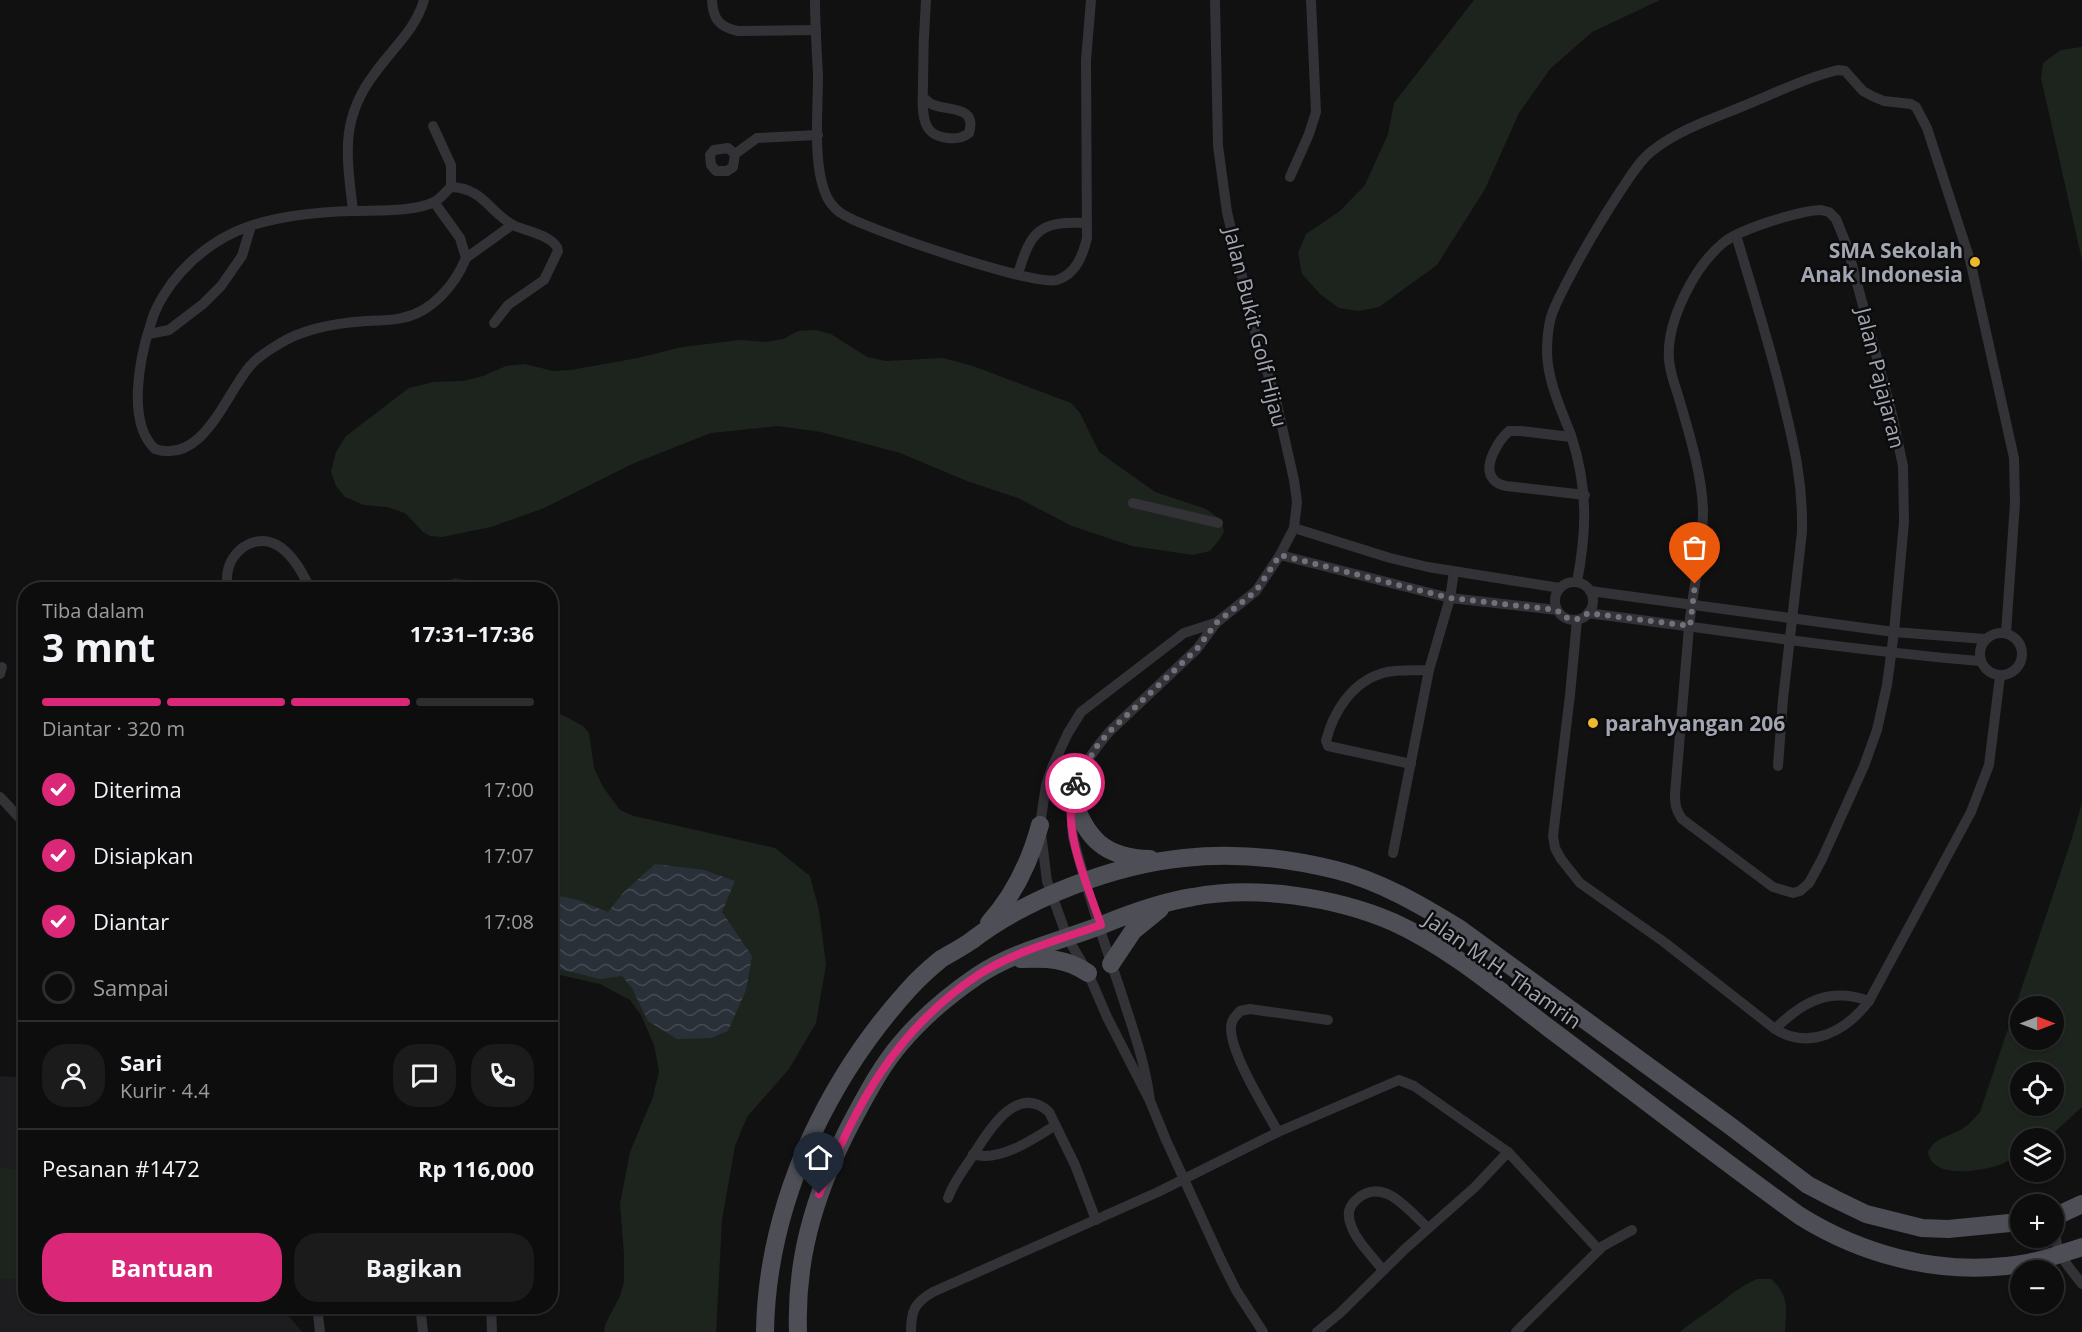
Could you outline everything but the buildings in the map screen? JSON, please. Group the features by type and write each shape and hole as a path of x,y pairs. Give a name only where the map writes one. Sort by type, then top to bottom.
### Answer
{"main road":[{"path":"1074,788 1080,821 1096,841 1118,855 1168,860"},
{"path":"982,931 1008,900 1018,882 1027,864 1040,825"},
{"name":"Jalan M.H. Thamrin","path":"765,1332 772,1252 781,1214 798,1167 819,1120 847,1070 909,988 940,960 982,931 1051,893 1114,872 1168,860 1226,856 1270,858 1338,870 1367,880 1418,904 1460,929 1808,1185 1866,1214 1922,1228 1948,1229 2010,1223"},
{"name":"Jalan M.H. Thamrin","path":"798,1332 800,1266 812,1213 843,1138 870,1088 899,1045 932,1010 979,975 1007,960 1066,937 1169,903 1227,892 1279,895 1344,906 1394,923 1446,952 1764,1190 1818,1227 1847,1242 1915,1262 1943,1266 2006,1266 2036,1261 2082,1247"},
{"path":"1111,964 1133,931 1169,903"},
{"path":"1007,960 1064,961 1088,973"},
{"path":"2064,1214 2080,1209"}],"street":[{"path":"353,211 346,148 348,129 362,93 374,73 412,26 422,10 424,0"},
{"path":"712,0 712,13 717,22 728,29 738,31 816,30"},
{"path":"815,0 818,166 827,198 836,210 851,219 895,237 1018,274 1050,280 1070,273 1079,263 1087,238 1086,60 1092,0"},
{"path":"923,97 935,106 961,111 967,115 970,120 969,133 955,139 933,134 926,126 923,97 926,0"},
{"name":"Jalan Bukit Golf Hijau","path":"1215,0 1218,146 1227,212 1256,336 1276,400 1294,480 1296,502 1294,528 1280,555 1256,591 1216,623"},
{"path":"1290,177 1316,112 1311,0"},
{"path":"1577,582 1585,533 1585,495 1571,437 1555,394 1547,353 1551,318 1556,303 1580,256 1635,170 1650,152 1696,126 1792,85 1829,72 1845,71 1863,91 1872,96 1884,101 1911,104 1916,107 1927,128 1970,260 2016,476 2006,633"},
{"path":"433,126 451,165 451,187"},
{"path":"735,154 757,138 818,135"},
{"path":"494,323 508,305 544,280 558,251 556,243 512,225 473,192 464,188 451,187 434,202 399,209 304,215 270,220 251,226 211,245 180,273 157,307 150,324 138,378 140,417 144,434 155,449 163,452 174,452 193,445 202,436 240,378 269,350 300,333 332,325 402,319 418,312 433,304 452,284 466,258 512,225"},
{"path":"434,202 460,238 466,258"},
{"name":"Jalan Pajajaran","path":"1821,210 1828,212 1836,219 1842,229 1892,414 1903,466 1904,522 1892,653 1877,730 1867,758 1814,875 1800,891 1793,893 1773,887 1677,813 1675,794 1703,510 1701,486 1672,377 1669,358 1671,336 1681,301 1702,266 1724,242 1736,235 1800,212 1821,210"},
{"path":"1018,274 1027,249 1041,228 1068,222 1086,223"},
{"path":"149,334 169,330 203,304 221,286 242,256 251,226"},
{"path":"1736,235 1774,363 1795,444 1800,473 1802,532 1778,766"},
{"path":"1571,437 1509,431 1492,456 1490,476 1497,483 1506,486 1585,495"},
{"path":"1133,503 1218,523"},
{"path":"1294,528 1390,558 1454,572 1560,588"},
{"path":"228,582 226,572 235,554 245,546 268,541 285,550 306,582"},
{"path":"1280,555 1450,598 1557,610"},
{"path":"1393,853 1429,670 1450,598 1454,572"},
{"path":"1590,591 1592,606 1588,613 1576,620 1563,616 1557,610 1556,595 1560,588 1568,583 1577,582 1590,591 1894,632 1986,639"},
{"path":"1588,613 1790,641 1980,661"},
{"path":"1576,620 1570,695 1553,836 1555,849 1573,875 1590,892 1664,942 1775,1029 1787,1037 1802,1039 1844,1027 1859,1015 1869,1001 1971,812 1981,788 1989,765 2000,676"},
{"path":"1216,623 1184,633 1081,712 1053,765 1046,785 1040,825 1043,856 1051,893 1066,937 1088,973 1107,1017 1150,1101 1183,1179 1231,1280 1263,1332"},
{"path":"1150,1101 1145,1065 1111,964 1073,837 1071,816 1074,788 1097,746 1197,649 1216,623"},
{"path":"1995,633 2006,633 2015,638 2021,647 2022,657 2018,667 2010,674 2000,676 1984,669 1980,661 1980,649 1986,639 1995,633"},
{"path":"1411,764 1328,747 1326,741 1340,705 1364,682 1383,673 1429,670"},
{"path":"1053,765 1074,788"},
{"path":"0,797 18,816"},
{"path":"1775,1029 1811,1000 1827,996 1853,995 1869,1001"},
{"path":"1278,1132 1237,1055 1231,1039 1232,1022 1240,1011 1250,1009 1328,1020"},
{"path":"911,1332 911,1316 918,1301 925,1296 1096,1220 1278,1132 1400,1080 1414,1086 1508,1152 1599,1250"},
{"path":"948,1198 952,1186 990,1129 1010,1108 1030,1102 1042,1106 1048,1112 1076,1165 1096,1220"},
{"path":"973,1155 986,1157 1012,1149 1054,1126"},
{"path":"1317,1332 1475,1187 1508,1152"},
{"path":"1383,1270 1352,1228 1348,1212 1350,1206 1358,1198 1372,1191 1385,1192 1428,1228"},
{"path":"1516,1332 1599,1250 1613,1239 1632,1230"},
{"path":"2057,1248 2059,1254 2082,1284"},
{"path":"318,1314 320,1332"},
{"path":"421,1314 423,1332"},
{"path":"491,1314 492,1332"}],"shaded area":[{"path":"1474,0 1660,0 1592,32 1550,69 1519,113 1485,189 1437,265 1379,307 1359,311 1339,308 1320,294 1302,274 1298,253 1306,234 1340,211 1365,185 1388,134 1394,103"},
{"path":"2082,47 2082,260 2041,78 2043,63 2061,50"},
{"path":"816,330 831,334 867,357 886,361 943,358 973,366 1071,403 1080,413 1099,452 1155,492 1206,509 1220,519 1224,531 1220,539 1210,551 1193,555 1132,546 1072,526 1018,498 967,481 900,453 821,432 778,426 711,433 632,464 544,508 491,527 442,537 430,536 423,532 405,513 387,507 364,505 345,497 336,486 331,472 336,452 346,436 409,388 434,382 463,381 483,376 506,366 525,364 553,371 571,370 638,358 682,347 740,340 766,342 783,339 798,331"},
{"path":"455,578 467,582 446,582"},
{"path":"558,713 583,726 589,733 594,768 603,787 620,810 634,816 775,848 810,876 819,910 826,965 816,1023 789,1069 747,1117 735,1146 722,1220 716,1332 604,1332 624,1282 620,1204 630,1152 653,1097 659,1071 654,1045 641,1015 630,1000 600,984 558,975"},
{"path":"2082,803 2082,1107 2059,1128 2010,1128 2010,1160 2002,1164 1970,1171 1947,1170 1938,1167 1931,1161 1928,1152 1941,1139 1964,1128 1980,1112 2010,1023 2010,1050 2064,1050 2064,996 2019,996"},
{"path":"0,1076 18,1077 18,1314 287,1314 302,1332 0,1332"},
{"path":"0,1168 18,1169 16,1279 0,1279"},
{"path":"1757,1279 1771,1279 1781,1291 1786,1303 1785,1332 1680,1332 1737,1290"}],"water":[{"path":"655,864 704,870 735,881 722,912 752,956 746,990 728,1031 711,1038 677,1039 648,1021 632,988 622,976 600,979 558,969 558,896 578,900 608,912 623,893"}],"way so far":[{"path":"1075,783 1097,746 1110,731 1197,649 1216,623 1256,591 1280,555 1450,598 1557,610 1570,620 1583,618 1588,613 1690,626 1695,584"}],"place":[{"name":"SMA Sekolah Anak Indonesia","path":"1975,262"},
{"name":"parahyangan 206","path":"1593,723"}],"route":[{"path":"819,1194 843,1138 870,1088 899,1045 932,1010 979,975 1007,960 1101,925 1073,837 1071,816 1075,783"}]}
